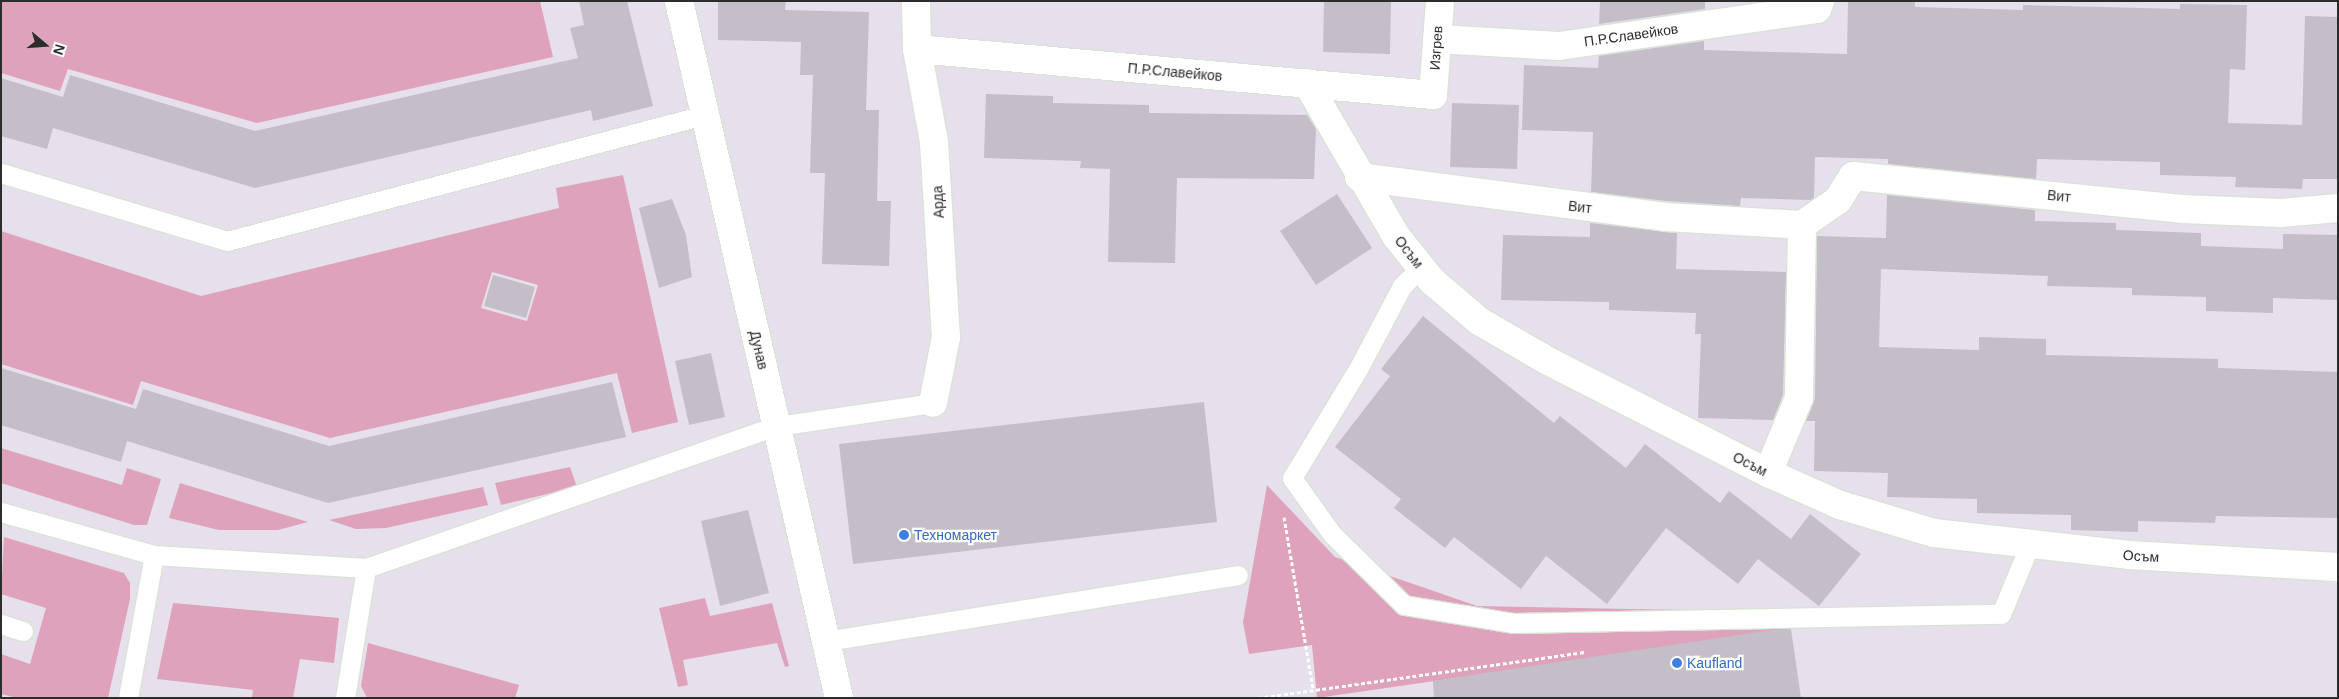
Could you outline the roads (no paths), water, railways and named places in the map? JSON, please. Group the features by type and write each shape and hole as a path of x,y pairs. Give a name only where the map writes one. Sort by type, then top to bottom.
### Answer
{"street":[{"name":"Дунав","path":"680,1 839,698"},
{"name":"Арда","path":"916,1 917,49 934,142 946,337 933,403"},
{"name":"Изгрев","path":"1433,95 1440,1"},
{"name":"П.Р.Славейков","path":"1437,39 1559,46 1817,9 1820,1"},
{"name":"П.Р.Славейков","path":"917,49 1433,95"},
{"name":"Осъм","path":"1307,83 1359,177 1396,236 1432,281 1479,320 1548,361 1768,473 1840,505 1934,533 2129,555 2338,567"},
{"name":"Вит","path":"1359,177 1665,217 1802,226 1838,200 1853,176 2182,209 2280,213 2338,208"},
{"path":"1768,473 1799,398 1802,226"}],"lane":[{"path":"1,173 227,241 706,114"},
{"path":"1421,268 1402,286 1358,369 1292,478 1332,534 1404,606 1513,623 2001,614 2030,544"},
{"path":"1,512 154,555 366,568 777,426 933,403"},
{"path":"128,698 154,555"},
{"path":"345,698 366,568"},
{"path":"826,641 1238,575"},
{"path":"1,624 23,631"}],"place":[{"name":"Техномаркет","path":"904,535"},
{"name":"Kaufland","path":"1677,663"}]}
